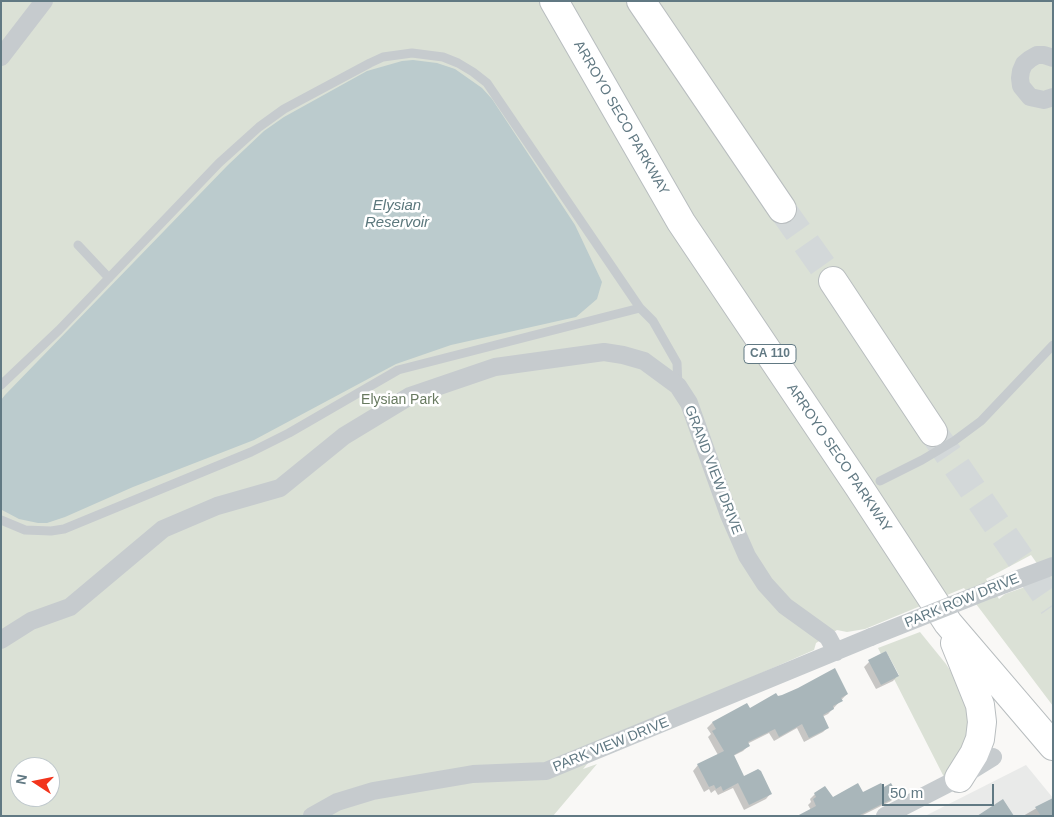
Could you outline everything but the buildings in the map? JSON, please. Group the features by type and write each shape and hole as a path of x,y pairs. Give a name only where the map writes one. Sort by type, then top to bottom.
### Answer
{"highway":[{"path":"533,1 681,222"},
{"name":"ARROYO SECO PARKWAY","path":"554,1 681,222 948,623 1051,744"},
{"path":"642,1 782,209"},
{"path":"833,281 932,432"},
{"path":"948,623 980,705 982,722 980,739 974,754 959,778"}],"street":[{"path":"1,57 44,1"},
{"path":"1053,58 1044,55 1030,59 1024,64 1020,78 1021,86 1030,97 1044,100 1053,97"},
{"name":"GRAND VIEW DRIVE","path":"1,640 31,621 70,607 163,529 217,506 280,488 344,436 410,396 495,367 604,352 644,361 678,386 689,403 729,515 747,556 765,584 785,606 828,637 836,652"},
{"name":"PARK ROW DRIVE","path":"871,637 992,589 1051,563"},
{"name":"PARK VIEW DRIVE","path":"312,816 337,802 373,791 473,774 546,771 871,637"},
{"path":"885,816 959,778 993,757"}],"lane":[{"path":"1,386 59,330 219,163 259,127 284,109 370,63 384,57 412,53 443,57 458,62 487,83 640,308 654,321 677,363 678,386"},
{"path":"78,245 109,278"},
{"path":"1,520 25,530 51,531 64,529 289,434 398,370 640,308"},
{"path":"880,481 954,441 980,421 1053,345"}],"shaded area":[{"path":"1026,765 1053,798 1053,816 925,816"}],"green space":[{"name":"Elysian Park","path":"1,1 1053,1 1053,706 964,588 865,629 847,632 837,630 816,643 814,650 606,741 583,769 597,764 553,816 1,816","holes":["1031,555 1048,579 1005,594 999,599 986,579"]},
{"path":"920,632 946,664 968,698 973,720 966,752 944,777 894,679 899,675 886,651 881,654 878,648"}],"water":[{"name":"Elysian Reservoir","path":"413,60 437,63 455,69 482,88 492,99 575,225 602,282 597,299 576,317 451,345 396,364 254,440 133,487 65,517 47,523 38,523 19,519 2,510 1,400 5,395 228,165 264,131 284,117 367,71 402,61"}],"tunnel":[{"path":"782,209 833,281"},
{"path":"933,432 1053,606"}]}
